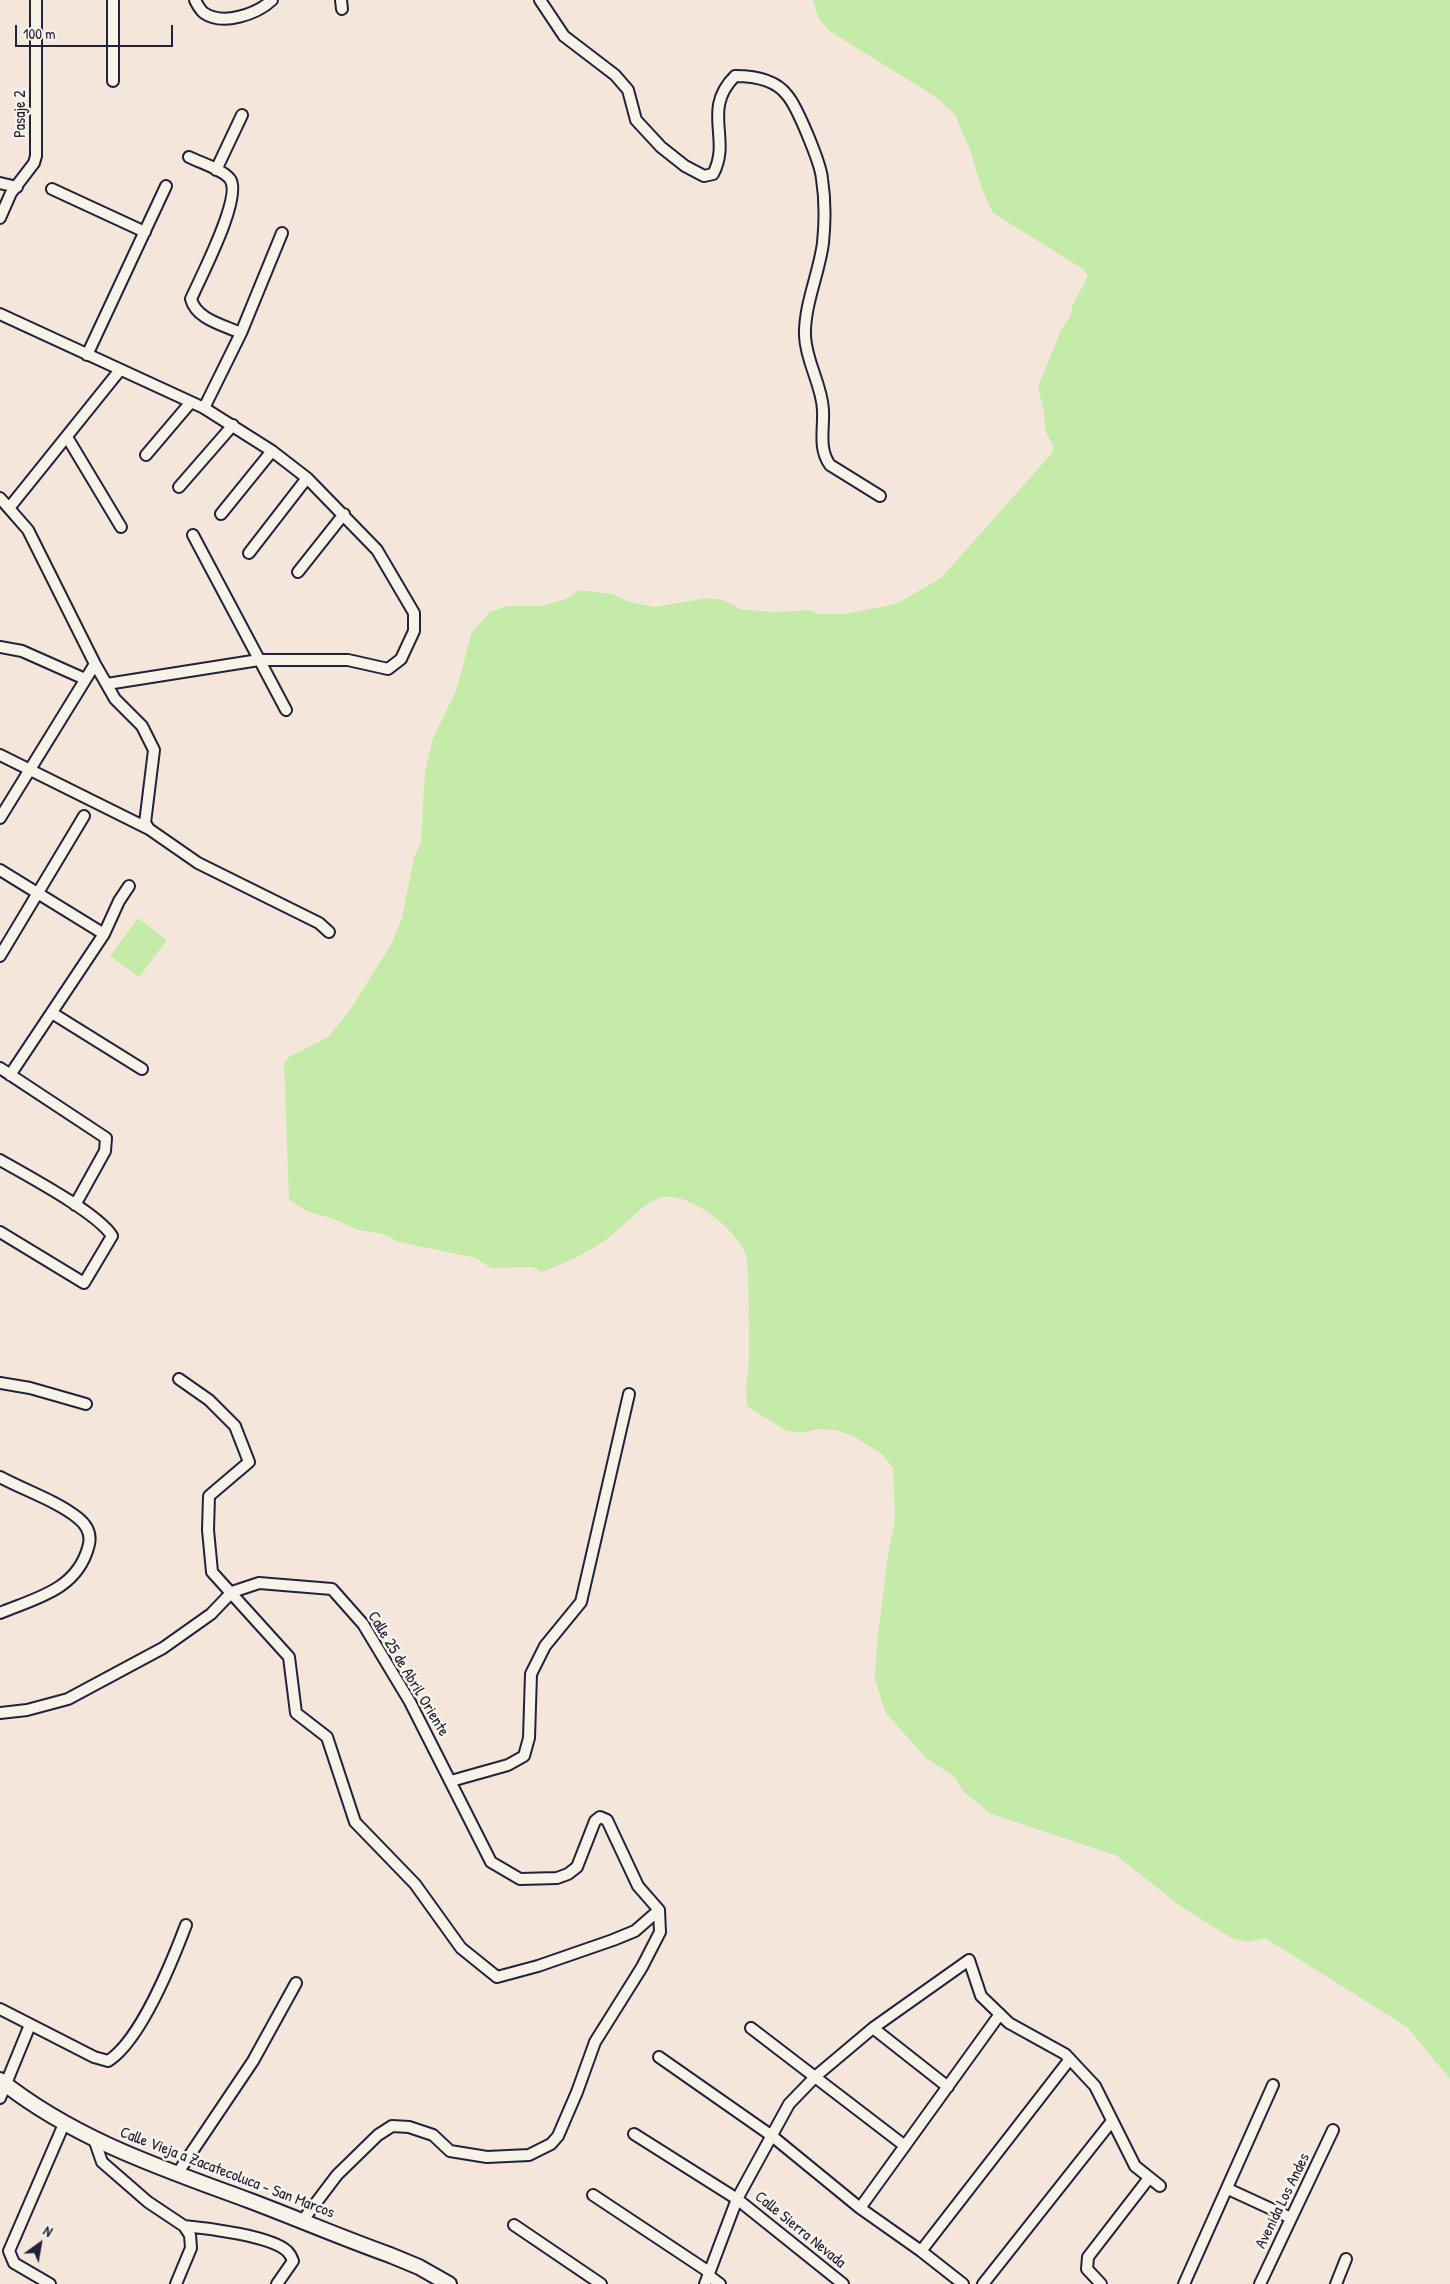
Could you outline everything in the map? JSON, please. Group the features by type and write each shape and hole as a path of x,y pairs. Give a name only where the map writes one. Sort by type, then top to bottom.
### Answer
{"main road":[{"name":"Calle Vieja a Zacatecoluca - San Marcos","path":"2,2082 34,2106 94,2139 177,2174 303,2220 419,2267 449,2284"}],"street":[{"name":"Pasaje 2","path":"0,218 12,194 34,163 36,156 36,0"},
{"path":"113,0 113,81"},
{"path":"195,0 202,12 217,19 235,17 257,11 272,0"},
{"path":"540,0 564,36 615,75 628,90 636,120 661,147 685,166 704,176 714,174 720,160 719,98 736,76 767,80 787,94 797,111 822,177 823,242 805,336 823,408 821,446 824,457 830,465 880,496"},
{"path":"216,170 242,115"},
{"path":"189,157 230,179 234,188 233,199 191,299 193,307 198,313 241,333"},
{"path":"0,183 17,187"},
{"path":"87,355 166,186"},
{"path":"52,188 145,232"},
{"path":"204,408 241,333 282,233"},
{"path":"0,314 204,408 272,451 307,478 377,550 414,613 414,630 401,659 388,669 348,660 259,660 107,684"},
{"path":"9,508 120,370"},
{"path":"146,455 191,402"},
{"path":"179,487 233,426"},
{"path":"67,437 121,527"},
{"path":"221,514 272,451"},
{"path":"248,552 307,478"},
{"path":"0,498 28,530 95,664 115,699 142,726 154,750 145,823 149,830"},
{"path":"298,572 344,514"},
{"path":"192,535 286,710"},
{"path":"0,647 22,651 85,680"},
{"path":"0,818 95,664"},
{"path":"0,755 29,772 149,830 198,863 318,923 329,932"},
{"path":"0,956 84,816"},
{"path":"0,870 104,934"},
{"path":"10,1075 104,934 119,901 129,886"},
{"path":"52,1013 142,1069"},
{"path":"0,1068 106,1138 105,1151 75,1205"},
{"path":"0,1160 75,1205 108,1229 112,1236 84,1283 0,1232"},
{"path":"180,1379 209,1400 235,1426 249,1462 209,1496 208,1530 212,1572 289,1657 296,1714 327,1737 355,1822 415,1884 461,1948 497,1977 538,1966 635,1931 659,1910"},
{"path":"0,1383 30,1388 86,1404"},
{"path":"451,1781 508,1765 524,1756 529,1738 531,1674 545,1646 581,1602 629,1394"},
{"path":"0,1477 72,1514 87,1527 90,1536 89,1546 80,1568 70,1580 59,1588 0,1613"},
{"name":"Calle 25 de Abril Oriente","path":"0,1712 27,1710 68,1699 163,1648 211,1614 232,1592 259,1583 332,1589 363,1624 410,1702 491,1862 520,1879 557,1878 568,1874 577,1866 595,1821 600,1817 607,1820 638,1886 659,1910"},
{"path":"303,2220 337,2175 378,2135 392,2126 409,2127 434,2135 450,2151 487,2157 529,2154 551,2144 558,2136 571,2107 595,2042 642,1967 660,1932 659,1910"},
{"path":"0,2009 94,2058 108,2061 119,2054 154,1999 186,1926"},
{"path":"708,2277 737,2199 789,2104 816,2076 873,2028 969,1960 981,1996 1009,2023 1065,2054 1095,2086 1135,2166 1160,2186"},
{"path":"177,2174 253,2061 296,1983"},
{"path":"860,2208 1000,2014"},
{"path":"0,2098 2,2082 30,2025"},
{"path":"751,2028 905,2146"},
{"path":"873,2028 948,2087"},
{"path":"660,2057 772,2136 860,2208 921,2250 962,2284"},
{"path":"921,2250 1070,2059"},
{"path":"1184,2284 1273,2085"},
{"path":"983,2284 1112,2121"},
{"path":"50,2284 14,2263 9,2251 64,2124"},
{"name":"Avenida Los Andes","path":"1260,2284 1333,2130"},
{"name":"Calle Sierra Nevada","path":"634,2134 737,2199 843,2284"},
{"path":"94,2139 102,2162 148,2202 184,2226 190,2235 191,2248 179,2283"},
{"path":"1101,2284 1087,2269 1088,2258 1149,2178"},
{"path":"1228,2189 1291,2218"},
{"path":"593,2195 720,2284"},
{"path":"514,2225 601,2284"},
{"path":"184,2226 223,2229 280,2246 289,2252 293,2261 277,2284"},
{"path":"1336,2284 1346,2259"}],"green space":[{"path":"813,0 1450,0 1450,2079 1407,2027 1265,1938 1248,1942 1231,1938 1179,1905 1117,1856 991,1814 964,1792 955,1777 926,1758 885,1712 875,1678 877,1643 888,1555 895,1521 893,1468 882,1454 853,1436 836,1430 818,1429 801,1433 785,1430 748,1407 746,1395 749,1360 747,1257 734,1235 710,1213 682,1199 669,1197 657,1199 641,1209 623,1226 591,1249 572,1260 541,1272 533,1267 491,1268 476,1258 399,1242 383,1234 358,1230 334,1219 309,1212 289,1200 284,1063 289,1057 328,1037 350,1010 392,943 402,918 414,858 421,843 425,772 433,738 456,691 472,632 490,612 506,606 541,606 566,599 579,590 613,594 629,602 655,607 707,598 724,600 740,609 748,610 775,612 810,610 817,614 844,614 896,604 941,578 1052,453 1053,446 1045,430 1044,413 1038,387 1061,330 1071,315 1072,306 1088,276 1083,269 993,213 982,189 969,147 955,115 936,97 831,32 819,19"},
{"path":"138,918 167,940 139,977 110,956"}]}
